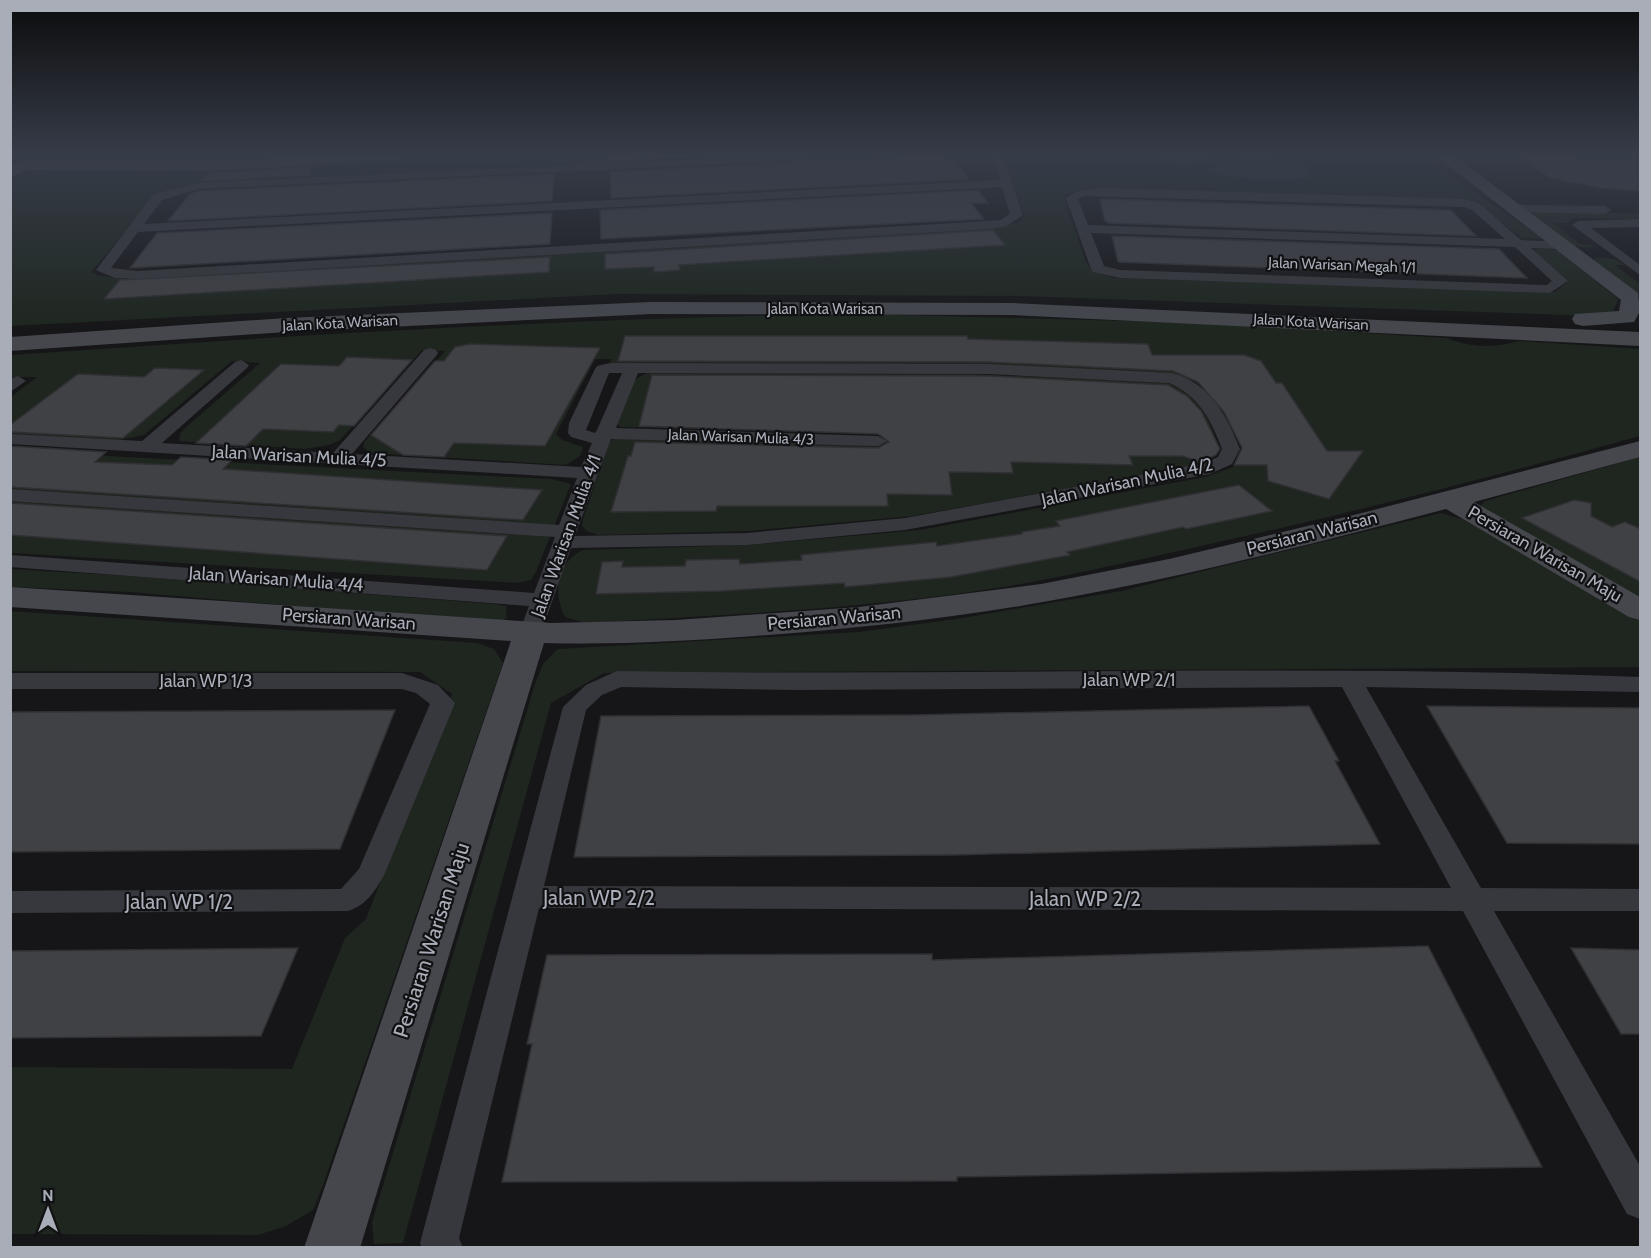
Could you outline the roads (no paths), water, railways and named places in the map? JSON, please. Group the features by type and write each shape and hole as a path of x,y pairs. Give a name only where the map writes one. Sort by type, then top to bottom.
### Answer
{"street":[{"path":"147,214 138,228 105,264 103,270 115,274 138,275 988,225 1004,223 1017,214"},
{"path":"138,228 413,214"},
{"path":"1078,214 1084,229 1518,243 1618,255"},
{"path":"1484,214 1518,243"},
{"path":"1312,316 1419,312 1617,319 1629,314 1637,301 1522,214"},
{"path":"1641,223 1593,222 1578,225 1641,271"},
{"name":"Jalan Warisan Megah 1/1","path":"1084,229 1098,269 1120,274 1550,289 1561,281 1518,243"},
{"name":"Jalan Kota Warisan","path":"10,334 381,312 716,299 1028,300 1312,316 1641,339"},
{"name":"Jalan Kota Warisan","path":"10,344 286,325 651,308 1013,309 1312,316 1641,328"},
{"path":"1312,316 1641,344"},
{"path":"338,458 430,354"},
{"path":"146,447 241,365"},
{"name":"Jalan Warisan Mulia 4/1","path":"535,616 588,473 633,368 603,369 587,403 577,433 603,436"},
{"name":"Jalan Warisan Mulia 4/2","path":"565,537 747,538 942,519 1210,468 1226,460 1231,449 1225,433 1198,391 1172,378 988,369 633,368"},
{"name":"Jalan Warisan Mulia 4/3","path":"603,436 878,441"},
{"name":"Jalan Warisan Mulia 4/5","path":"10,439 588,473"},
{"name":"Persiaran Warisan","path":"10,597 144,604 535,616 614,633 734,626 951,606 1098,583 1449,500 1641,449"},
{"path":"10,495 565,537"},
{"name":"Persiaran Warisan Maju","path":"1449,500 1641,609"},
{"name":"Jalan Warisan Mulia 4/4","path":"10,561 535,616"},
{"name":"Persiaran Warisan Maju","path":"332,1248 535,616"},
{"name":"Jalan WP 2/1","path":"529,897 575,707 594,690 617,679 819,682 1350,679 1641,684"},
{"path":"1350,679 1641,1201"},
{"name":"Jalan WP 1/3","path":"10,681 402,681 422,685 435,693 443,703 371,873 361,888 348,900"},
{"path":"442,1245 529,897"},
{"name":"Jalan WP 2/2","path":"529,897 1641,900"},
{"name":"Jalan WP 1/2","path":"10,902 348,900"}]}
